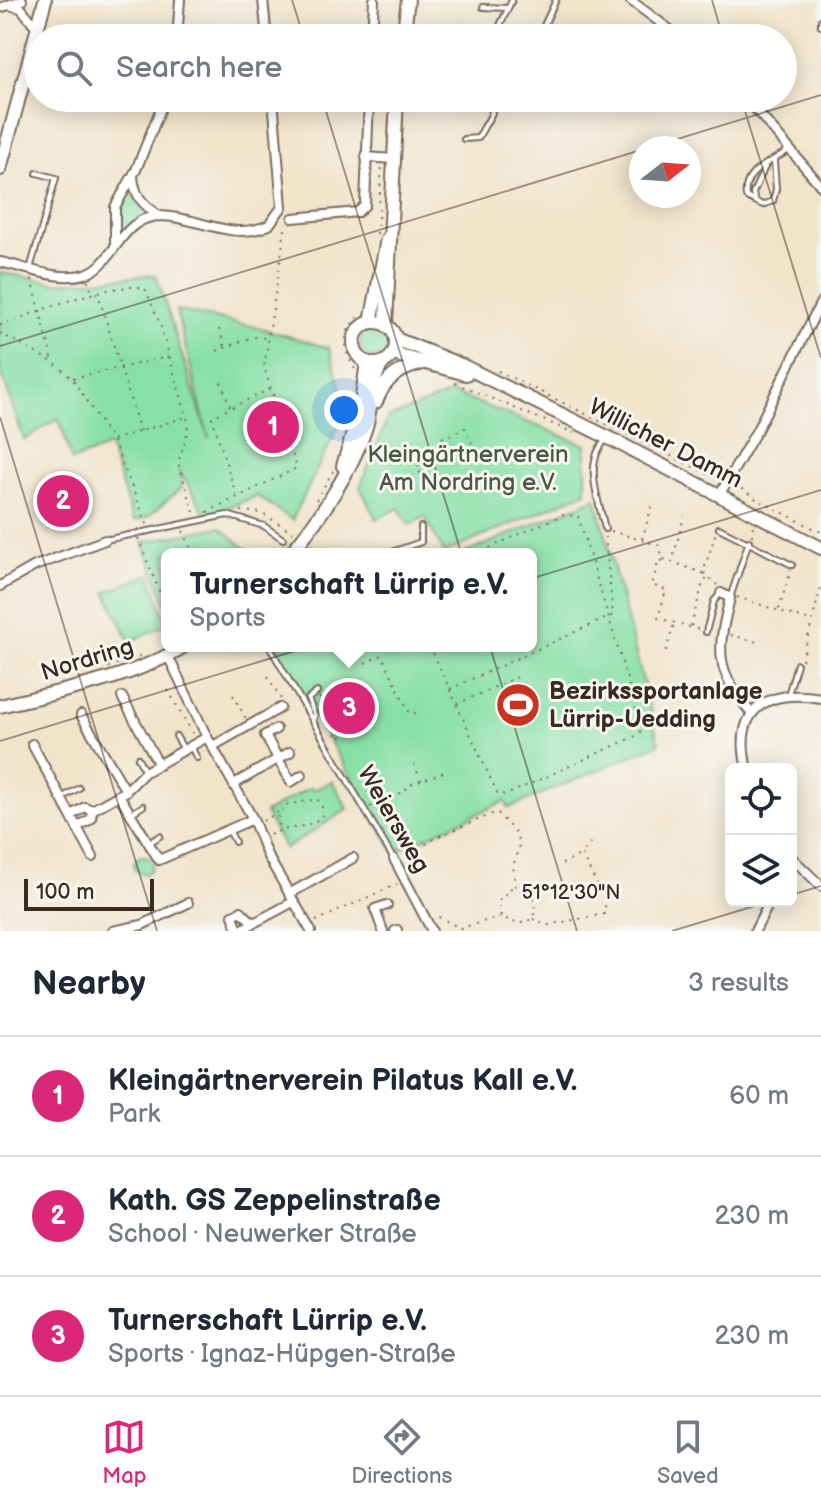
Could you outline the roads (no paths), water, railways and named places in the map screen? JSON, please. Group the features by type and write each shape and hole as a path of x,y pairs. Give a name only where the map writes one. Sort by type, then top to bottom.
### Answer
{"main road":[{"path":"38,24 45,0"},
{"path":"405,24 408,0"},
{"path":"0,169 24,78"},
{"path":"371,322 395,112"},
{"path":"367,424 376,376 396,339 386,324 391,254 383,234"},
{"path":"339,481 360,410 362,367 354,341 359,328 371,322 386,324"},
{"name":"Willicher Damm","path":"396,339 491,375 605,441 720,494 821,548"},
{"path":"362,367 388,358"},
{"name":"Willicher Damm","path":"388,358 429,362 491,375"},
{"path":"294,548 355,456 390,378 402,369 429,362"},
{"name":"Nordring","path":"0,706 174,652"}],"street":[{"path":"2,6 22,0"},
{"path":"178,24 180,0"},
{"path":"263,0 266,24"},
{"path":"373,24 374,0"},
{"path":"630,0 662,24"},
{"path":"2,6 21,8 33,24"},
{"path":"115,243 115,207 133,177 159,112"},
{"path":"274,112 286,217"},
{"path":"133,177 134,192 159,216 239,232 257,231 286,217 358,212 365,205 368,112"},
{"path":"759,112 821,186"},
{"path":"366,157 388,158"},
{"path":"0,262 70,276 87,274 100,266 127,230 159,216"},
{"path":"720,494 821,302"},
{"path":"0,586 35,566 105,540"},
{"path":"728,595 719,659 726,680 751,713"},
{"path":"168,656 195,744"},
{"path":"122,697 159,765"},
{"path":"746,763 742,732 751,713 763,704 787,697 821,698"},
{"path":"263,705 268,715"},
{"path":"92,810 122,793 145,772 195,744 213,746 280,708"},
{"path":"81,715 146,844 159,860 255,822"},
{"path":"230,724 236,733"},
{"path":"276,729 265,735 291,782 302,775"},
{"path":"32,744 93,857"},
{"path":"213,746 309,928"},
{"path":"234,784 290,752"},
{"path":"71,815 85,807 92,810"},
{"path":"77,827 91,819 92,810"},
{"path":"253,923 247,913 241,911 233,915 238,931 253,923 353,858"},
{"name":"Weiersweg","path":"394,859 432,931"},
{"path":"797,863 821,886"},
{"path":"113,931 142,925 188,903"},
{"path":"383,931 375,909 387,905"},
{"path":"755,931 767,907"}],"lane":[{"path":"501,24 512,0"},
{"path":"545,24 556,0"},
{"path":"483,7 508,8"},
{"path":"464,139 478,138 492,112"},
{"path":"774,161 776,189 773,201 763,205 746,197 745,190 754,170 792,148"},
{"path":"755,201 753,193 766,164"},
{"path":"30,269 56,178 37,173"},
{"path":"605,441 594,461 594,486 605,529"},
{"path":"105,540 179,523 234,516 264,526 283,539"},
{"path":"404,548 421,542 421,527"},
{"path":"719,528 792,565"},
{"path":"706,632 714,601 728,595 749,541"},
{"name":"Weiersweg","path":"273,652 394,859"},
{"path":"787,697 797,664"},
{"path":"313,719 315,716 308,699 317,692"},
{"path":"176,736 195,744 197,758"},
{"path":"138,758 145,772"},
{"path":"61,798 79,788"},
{"path":"130,814 143,806"},
{"path":"231,818 235,842"},
{"path":"146,844 160,836"}],"place":[{"name":"Kleingärtnerverein Pilatus Kall e.V.","path":"273,427"},
{"name":"Kath. GS Zeppelinstraße","path":"63,501"},
{"name":"Bezirkssportanlage Lürrip-Uedding","path":"518,705"},
{"name":"Turnerschaft Lürrip e.V.","path":"349,708"}],"park label":[{"name":"Kleingärtnerverein Am Nordring e.V.","path":"468,468"}]}
